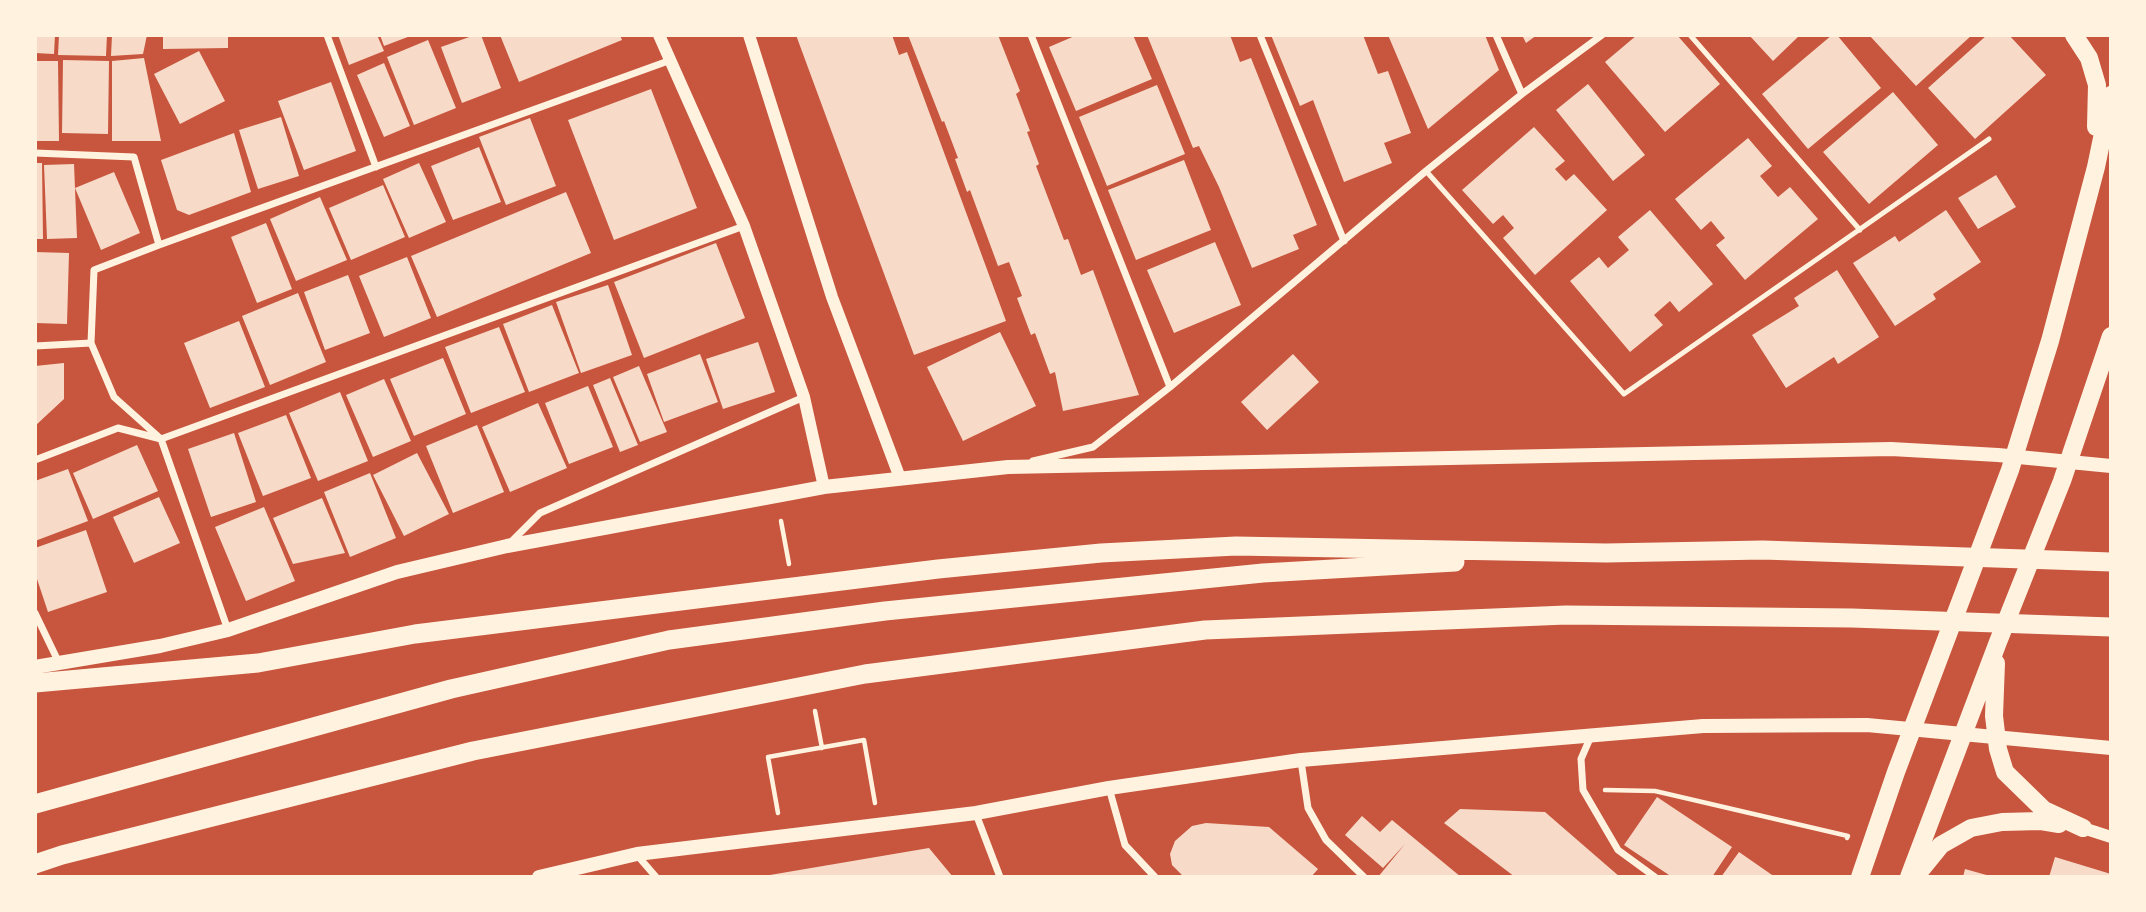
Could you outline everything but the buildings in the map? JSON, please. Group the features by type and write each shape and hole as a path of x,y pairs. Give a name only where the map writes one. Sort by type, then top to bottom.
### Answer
{"highway":[{"path":"35,683 258,663 415,634 938,569 1101,553 1236,546 1606,553 1763,550 2111,562"},
{"path":"35,804 451,689 669,640 885,611 1262,573 1606,553"},
{"path":"35,864 500,746 865,674 1205,630 1566,615 1852,618 2111,627"}],"main road":[{"path":"2074,35 2089,58 2097,85 2096,167"},
{"path":"1860,877 1896,772 2010,470 2050,341 2096,167 2111,95"},
{"path":"1909,877 2062,481 2111,336"},
{"path":"35,667 160,646 228,630 397,572 507,546 824,487 1008,467 1891,449 1997,455 2111,466"},
{"path":"1998,642 1994,716 1998,749 2005,772 2044,810 2083,828"},
{"path":"538,877 637,854 976,813 1109,789 1301,760 1591,735 1703,726 1867,725 2111,748"},
{"path":"1915,877 1941,845 1971,828 2001,822 2040,821 2083,828"}],"street":[{"path":"327,35 376,167"},
{"path":"659,35 744,226 804,397 824,487"},
{"path":"749,35 832,297 900,478"},
{"path":"1031,35 1170,387"},
{"path":"1260,35 1344,241"},
{"path":"1496,35 1522,94"},
{"path":"1008,467 1093,447 1170,387 1426,171 1522,94 1602,35"},
{"path":"228,630 161,439 114,397 91,343 94,270 671,60"},
{"path":"35,153 134,157 159,245"},
{"path":"35,460 118,428 161,439 744,226"},
{"path":"35,346 91,343"},
{"path":"507,546 540,513 804,397"},
{"path":"35,613 59,663"},
{"path":"1591,735 1581,759 1583,790 1618,850 1655,877"},
{"path":"1301,760 1308,808 1326,840 1364,877"},
{"path":"1109,789 1125,845 1155,877"},
{"path":"976,813 1000,877"},
{"path":"2083,828 2111,837"},
{"path":"637,854 656,877"}],"lane":[{"path":"1690,35 1860,230"},
{"path":"1426,171 1624,394 1989,139"}],"path":[{"path":"783,836 768,757 864,740 879,825"},
{"path":"1583,790 1655,791 1848,836 1846,850"}]}
